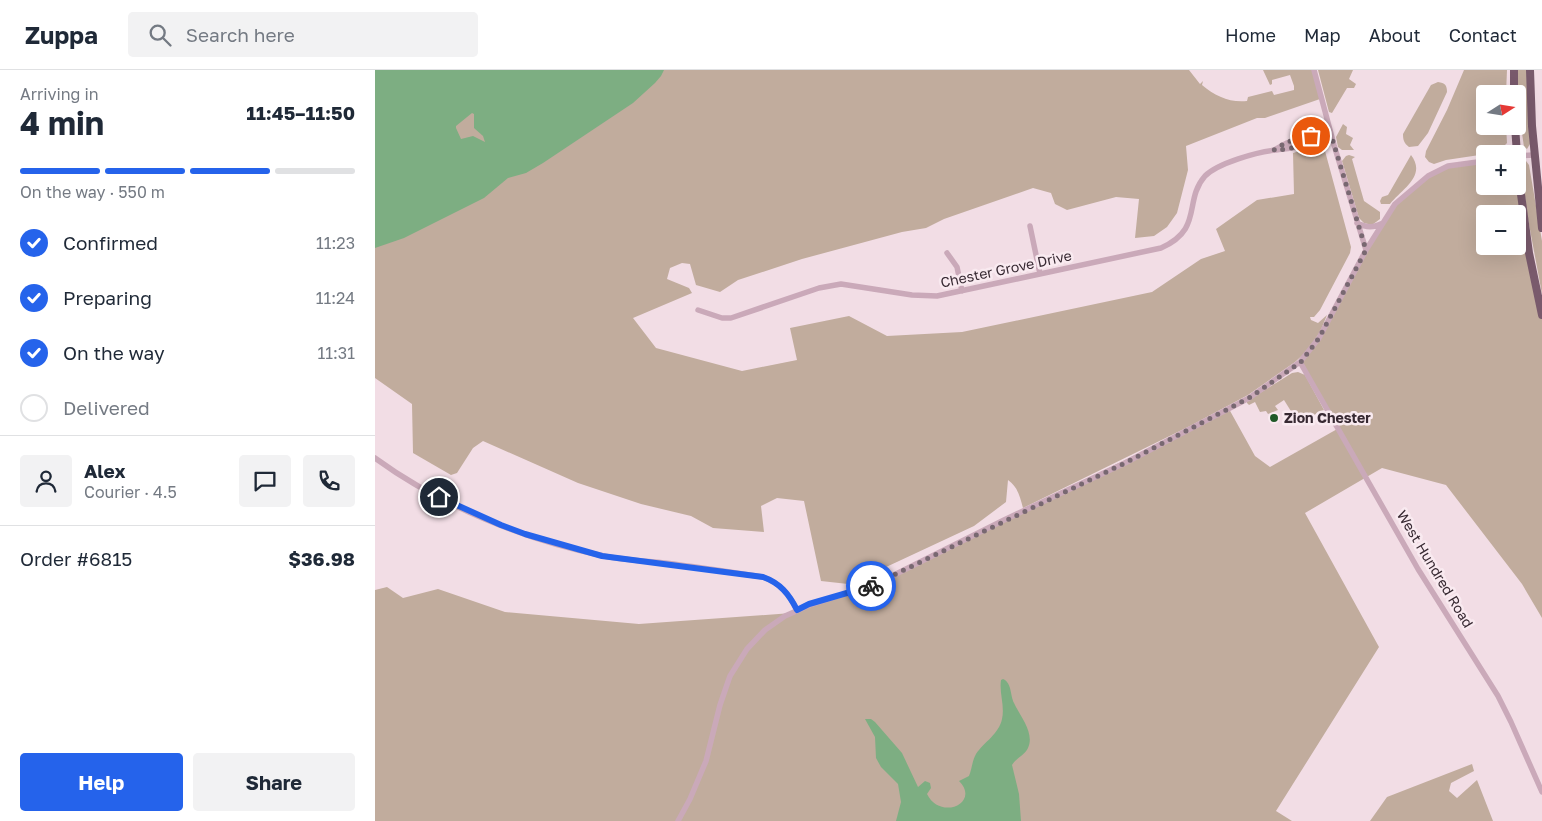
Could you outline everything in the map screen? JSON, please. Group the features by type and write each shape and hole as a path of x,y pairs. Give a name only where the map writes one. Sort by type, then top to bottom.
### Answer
{"main road":[{"path":"1514,70 1514,85"},
{"path":"1530,70 1534,155 1542,228"},
{"path":"1521,195 1529,253 1542,314"}],"street":[{"path":"1315,70 1331,134 1366,250"},
{"name":"Chester Grove Drive","path":"698,310 722,318 731,318 819,288 841,284 923,297 937,296 1161,248 1169,244 1185,229 1193,211 1195,193 1199,185 1212,170 1229,162 1274,150 1288,149 1331,134"},
{"path":"1526,155 1534,155"},
{"path":"678,821 707,761 720,705 733,669 747,649 765,630 785,616 809,604 876,584 995,524 1125,463 1249,398 1301,362 1319,338 1366,250 1395,204 1428,176 1448,166 1476,162"},
{"path":"1357,223 1366,227 1374,227 1383,222"},
{"path":"1030,226 1041,274"},
{"path":"947,254 957,267 962,291"},
{"name":"West Hundred Road","path":"1301,362 1418,569 1498,696 1542,792"},
{"path":"375,458 439,497 525,534 602,556 763,577 783,587 797,610"}],"shaded area":[{"path":"375,70 1189,70 1200,84 1203,81 1202,85 1223,98 1247,101 1248,97 1272,91 1274,95 1294,90 1290,75 1272,80 1270,85 1263,70 1313,70 1320,99 1265,118 1257,118 1186,146 1188,170 1177,213 1167,227 1154,236 1135,238 1139,199 1116,197 1067,210 1055,204 1051,193 1033,188 944,219 926,228 902,232 802,259 738,280 720,292 696,285 690,264 682,263 670,268 667,279 689,288 692,293 633,318 656,348 742,371 797,360 790,328 849,316 887,336 962,332 1152,292 1201,259 1225,251 1216,229 1257,200 1294,194 1293,153 1317,146 1325,151 1351,247 1350,253 1320,310 1314,317 1310,317 1311,320 1318,323 1327,315 1320,332 1306,352 1248,395 1188,427 1023,508 1020,496 1008,480 1006,502 974,526 848,584 821,581 804,501 777,498 761,506 764,532 713,528 691,516 641,504 578,483 483,441 473,448 457,473 451,475 413,453 412,404 375,378"},
{"path":"375,70 664,70 655,83 633,103 543,163 526,173 508,178 484,198 404,238 375,248","holes":["472,113 474,114 474,128 483,136 485,142 473,136 461,139 456,128"]},
{"path":"1318,70 1353,70 1349,79 1356,84 1354,88 1347,88 1332,113 1329,112"},
{"path":"1464,70 1507,70 1506,85 1476,85 1476,135 1507,135 1507,143 1505,145 1476,145 1476,156 1446,160 1434,164 1429,162 1425,157 1426,151 1447,110"},
{"path":"1518,70 1528,70 1530,144 1527,149 1526,145 1524,145 1522,135 1526,135 1526,85 1518,85"},
{"path":"1438,82 1445,85 1447,92 1428,133 1418,146 1409,147 1404,141 1403,134 1431,85"},
{"path":"1343,124 1347,127 1346,134 1353,138 1350,145 1354,150 1342,150 1338,147 1336,137"},
{"path":"1349,155 1355,157 1352,159 1364,201 1380,212 1380,219 1372,225 1364,223 1359,218 1342,161"},
{"path":"1411,155 1415,163 1415,176 1390,204 1381,204 1382,197 1388,195"},
{"path":"1526,161 1529,165 1542,241 1542,294 1526,208"},
{"path":"1476,163 1476,195 1519,195 1521,205 1476,205 1476,255 1526,255 1526,234 1542,318 1542,618 1522,584 1446,485 1382,468 1305,513 1379,647 1276,811 1292,821 375,821 375,590 387,587 403,598 438,589 505,612 639,624 792,613 862,589 1229,409 1255,456 1270,467 1339,428 1301,362 1307,356 1369,245 1396,205 1429,177 1447,168"},
{"path":"1298,372 1305,375 1324,410 1294,425 1291,420 1294,416 1284,400 1275,406 1278,410 1268,414 1266,411 1260,412 1255,402 1249,405 1247,403 1247,401 1292,373"},
{"path":"1003,679 1008,683 1014,703 1030,736 1027,750 1012,765 1019,794 1021,821 896,821 901,802 898,784 881,767 876,758 875,737 865,719 871,719 875,722 902,753 918,787 925,781 930,783 931,788 927,794 933,802 949,808 956,806 962,802 965,796 964,789 959,781 969,776 976,754 995,734 1002,719 1001,680"},
{"path":"1472,764 1474,771 1451,783 1449,791 1457,798 1477,780 1493,821 1370,821 1387,797"}],"way so far":[{"path":"871,586 1125,463 1199,425 1249,398 1301,362 1319,338 1366,250 1332,138 1288,149 1274,150 1287,142 1311,136"}],"place":[{"name":"Zion Chester","path":"1274,418"}],"route":[{"path":"439,497 525,534 602,556 763,577 783,587 797,610 809,604 871,586"}]}
